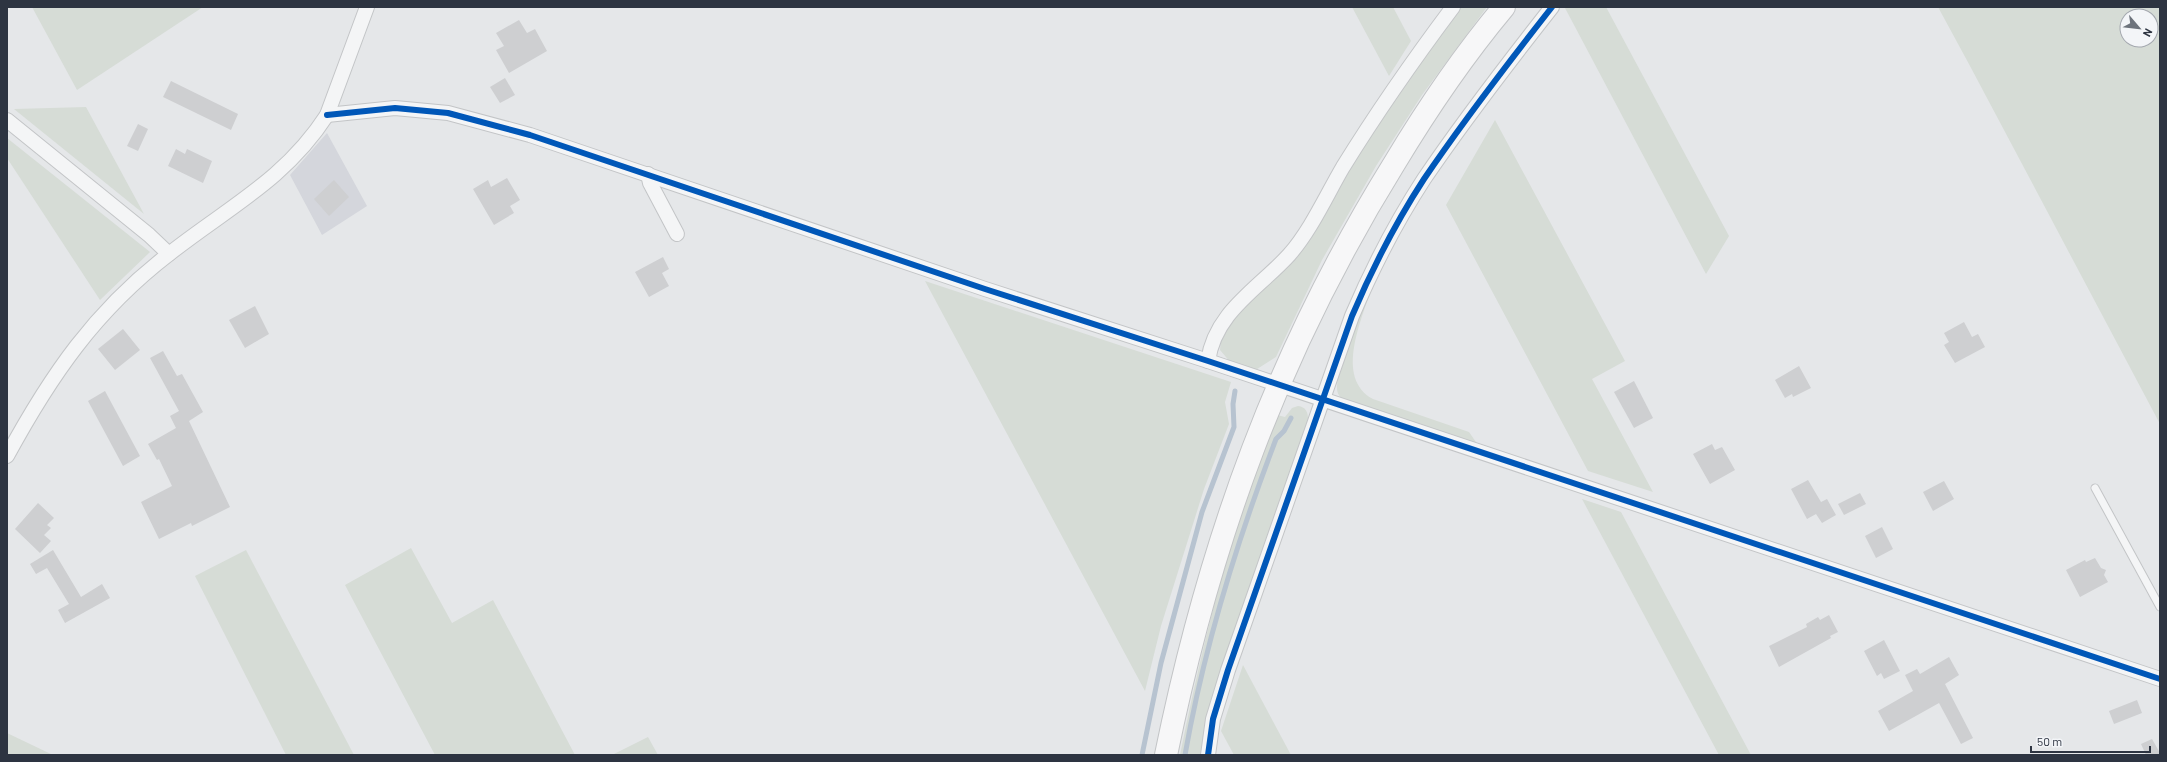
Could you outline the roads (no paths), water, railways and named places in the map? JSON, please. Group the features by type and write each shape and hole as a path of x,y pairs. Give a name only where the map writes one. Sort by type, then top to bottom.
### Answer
{"main road":[{"path":"1166,755 1185,668 1211,569 1242,476 1301,332 1335,265 1381,184 1417,126 1462,60 1504,7"}],"street":[{"path":"7,456 45,390 75,347 112,305 169,254 226,214 270,179 302,148 327,115 367,7"},
{"path":"1208,361 1210,348 1227,315 1238,302 1289,254 1313,220 1344,167 1406,70 1453,7"},
{"path":"1208,755 1213,719 1228,670 1322,400 1352,316 1366,283 1424,181 1487,91 1552,7"},
{"path":"327,115 395,108 448,113 530,135 985,289 1208,361 2160,679"},
{"path":"7,120 169,254"},
{"path":"648,174 650,184 677,234"}],"lane":[{"path":"2094,488 2160,607"}],"waterway":[{"path":"1142,755 1161,663 1202,512 1234,427 1233,404 1235,391"},
{"path":"1185,755 1202,674 1235,555 1276,439 1284,431 1291,418"}]}
